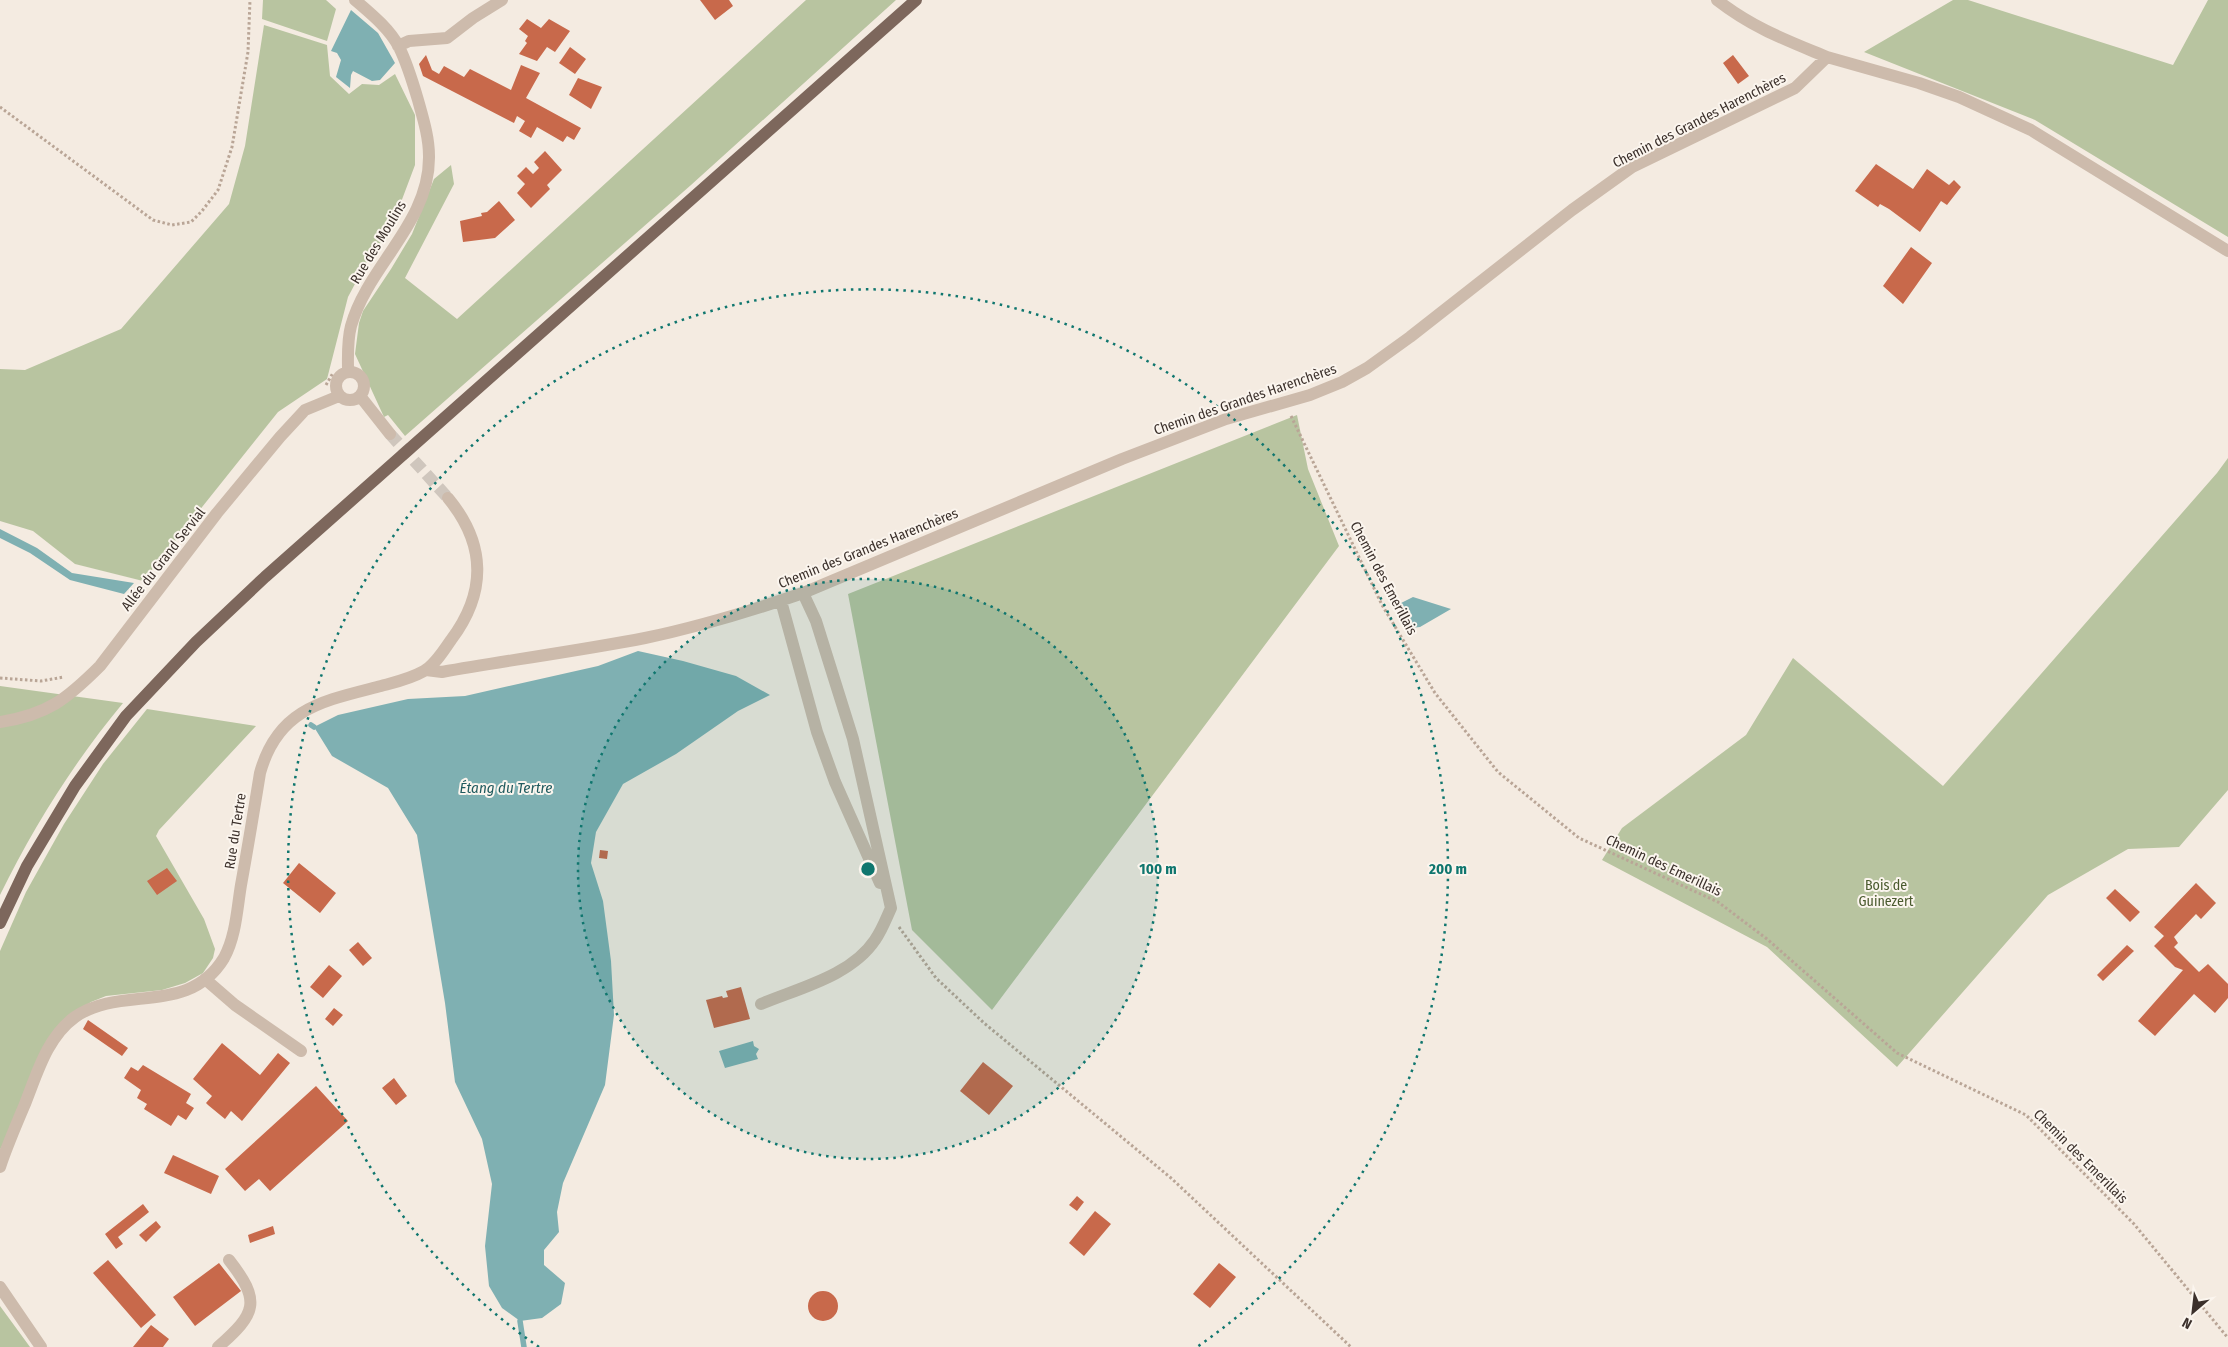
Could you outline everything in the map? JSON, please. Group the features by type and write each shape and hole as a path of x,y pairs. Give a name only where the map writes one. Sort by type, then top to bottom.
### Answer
{"main road":[{"path":"0,923 27,866 75,786 126,716 196,642 273,571 916,0"}],"street":[{"name":"Rue des Moulins","path":"348,371 348,346 351,325 362,298 412,221 425,186 429,156 426,132 413,83 398,46 375,17 354,0"},
{"path":"398,46 409,40 447,38 473,18 502,0"},
{"path":"1717,0 1736,15 1763,31 1827,57 1951,95 2031,130 2228,251"},
{"name":"Chemin des Grandes Harenchères","path":"426,670 442,672 646,638 781,601 803,594 1122,459 1226,419 1283,401 1310,395 1342,382 1366,368 1410,337 1572,210 1632,168 1795,88 1827,57"},
{"path":"348,371 358,374 364,382 360,396 352,400 343,399 339,396 335,387 337,378 348,371"},
{"name":"Allée du Grand Servial","path":"0,722 45,711 79,687 100,666 217,513 280,437 305,410 339,396"},
{"path":"360,396 390,434"},
{"name":"Rue du Tertre","path":"0,1167 45,1055 62,1029 83,1012 99,1005 169,996 194,987 215,969 230,945 260,773 270,746 278,734 299,713 312,706 326,700 407,679 426,670 460,629 478,586 476,554 472,539 459,511 448,498"},
{"path":"761,1004 839,971 871,945 891,908 853,739 816,621 803,594"},
{"path":"781,601 820,740 835,782 891,908"},
{"path":"204,979 235,1005 301,1051"},
{"path":"218,1347 242,1324 250,1305 248,1288 229,1260"},
{"path":"0,1287 41,1347"}],"path":[{"path":"0,107 153,220 172,225 191,222 218,190 232,147 248,52 250,0"},
{"name":"Chemin des Emerillais","path":"1283,401 1382,605 1435,693 1498,772 1580,838 1718,902 1767,939 1897,1053 2026,1115 2134,1224 2228,1338"},
{"path":"0,678 41,681 70,676"},
{"path":"891,908 902,934 936,978 984,1022 1171,1178 1351,1347"}],"green space":[{"path":"263,0 326,0 336,9 327,41 262,19"},
{"path":"806,0 896,0 691,185 405,436 388,415 384,417 355,354 359,323 363,311 412,234 434,179 451,165 454,184 405,278 457,319"},
{"path":"1953,0 1968,0 2173,65 2208,0 2228,0 2228,237 2035,120 1864,52"},
{"path":"264,25 327,45 330,76 349,94 362,84 379,85 395,74 415,115 415,165 389,234 372,252 348,297 327,379 278,412 143,581 75,564 33,531 0,521 0,369 25,370 121,329 229,204 245,146"},
{"path":"1297,415 1308,469 1339,546 992,1010 912,930 848,594"},
{"name":"Bois de Guinezert","path":"2228,458 2228,790 2179,847 2128,849 2048,895 1897,1067 1767,947 1602,860 1622,828 1746,735 1793,658 1943,786 2217,473"},
{"path":"0,686 123,703 88,748 56,795 0,895"},
{"path":"147,709 256,726 159,830 156,836 204,919 215,949 213,958 203,973 185,983 162,990 106,996 91,1002 65,1019 0,1150 0,951 26,892 64,824 103,764"},
{"path":"0,1306 30,1347 0,1347"}],"water":[{"path":"351,10 378,33 395,63 380,80 372,81 353,71 350,88 336,77 341,60 337,53 331,51"},
{"path":"0,529 37,548 72,573 134,583 124,594 70,580 30,553 0,538"},
{"path":"1413,597 1451,609 1420,627 1410,628 1399,604"},
{"name":"Étang du Tertre","path":"638,651 736,676 770,695 738,711 676,754 623,784 596,832 591,863 603,901 611,961 614,1015 605,1085 563,1183 557,1212 559,1232 544,1250 544,1265 565,1283 561,1304 542,1318 520,1321 502,1308 489,1286 485,1246 492,1184 482,1139 455,1082 445,1003 417,835 388,788 332,756 314,727 338,715 408,699 465,696 598,666"},
{"path":"753,1041 754,1046 759,1049 756,1054 758,1059 725,1068 719,1051"}],"building":[{"path":"700,0 729,0 733,6 715,20"},
{"path":"527,19 541,28 549,19 570,31 555,52 547,47 537,61 519,54 527,43 525,41 528,36 519,29"},
{"path":"570,47 586,59 575,74 559,63"},
{"path":"426,55 432,70 439,74 444,66 464,77 470,69 511,90 521,65 540,73 526,98 581,128 574,140 567,136 563,142 537,127 531,138 519,131 525,121 517,116 514,123 423,76 419,64"},
{"path":"1733,55 1749,76 1738,84 1723,63"},
{"path":"578,78 602,87 591,109 569,95"},
{"path":"545,151 562,170 547,185 550,189 531,208 517,193 525,184 517,176 526,167 533,174 539,168 534,162"},
{"path":"1876,164 1913,189 1927,169 1949,185 1954,180 1961,187 1947,205 1941,201 1920,232 1889,209 1880,204 1878,207 1855,191"},
{"path":"499,201 515,220 495,238 463,242 460,221 482,216 481,213 487,212"},
{"path":"1911,247 1932,263 1903,304 1883,286"},
{"path":"600,850 608,851 607,859 599,858"},
{"path":"299,863 336,893 320,913 283,883"},
{"path":"167,868 177,881 157,895 147,881"},
{"path":"2196,883 2216,903 2201,919 2196,914 2174,937 2178,943 2174,947 2199,972 2208,964 2228,984 2228,998 2215,1013 2194,994 2155,1036 2138,1021 2183,970 2175,967 2154,946 2164,936 2154,927"},
{"path":"2115,889 2140,912 2130,922 2106,898"},
{"path":"358,942 372,958 363,966 349,950"},
{"path":"2127,945 2134,951 2103,981 2097,975"},
{"path":"329,965 342,976 323,998 310,987"},
{"path":"741,987 750,1019 714,1028 706,1000 722,996 723,998 728,997 726,991"},
{"path":"334,1008 343,1015 333,1026 325,1019"},
{"path":"88,1020 128,1048 122,1056 83,1029"},
{"path":"222,1043 260,1075 278,1053 290,1063 242,1121 231,1111 225,1119 208,1105 206,1103 212,1096 193,1079"},
{"path":"983,1062 1013,1086 989,1115 960,1091"},
{"path":"143,1065 191,1094 186,1103 194,1108 186,1120 178,1115 171,1126 144,1109 147,1104 137,1098 141,1090 124,1078 131,1067 138,1071"},
{"path":"394,1078 407,1096 396,1105 382,1088"},
{"path":"316,1086 348,1121 270,1191 259,1179 245,1191 225,1169"},
{"path":"173,1155 219,1176 211,1194 164,1173"},
{"path":"1077,1196 1084,1202 1077,1211 1069,1205"},
{"path":"143,1204 149,1212 118,1237 123,1244 116,1249 105,1234"},
{"path":"1095,1211 1111,1224 1084,1256 1069,1243"},
{"path":"156,1221 161,1227 146,1242 139,1235"},
{"path":"273,1226 275,1234 250,1243 248,1235"},
{"path":"108,1260 156,1315 141,1328 93,1273"},
{"path":"219,1263 241,1291 195,1326 173,1297"},
{"path":"1219,1263 1236,1277 1210,1308 1193,1294"},
{"path":"823,1291 834,1295 838,1306 834,1317 823,1321 812,1317 808,1306 812,1295"},
{"path":"151,1325 169,1339 163,1347 133,1347"}],"waterway":[{"path":"520,1321 524,1347"}],"tunnel":[{"path":"390,434 448,498"}]}
